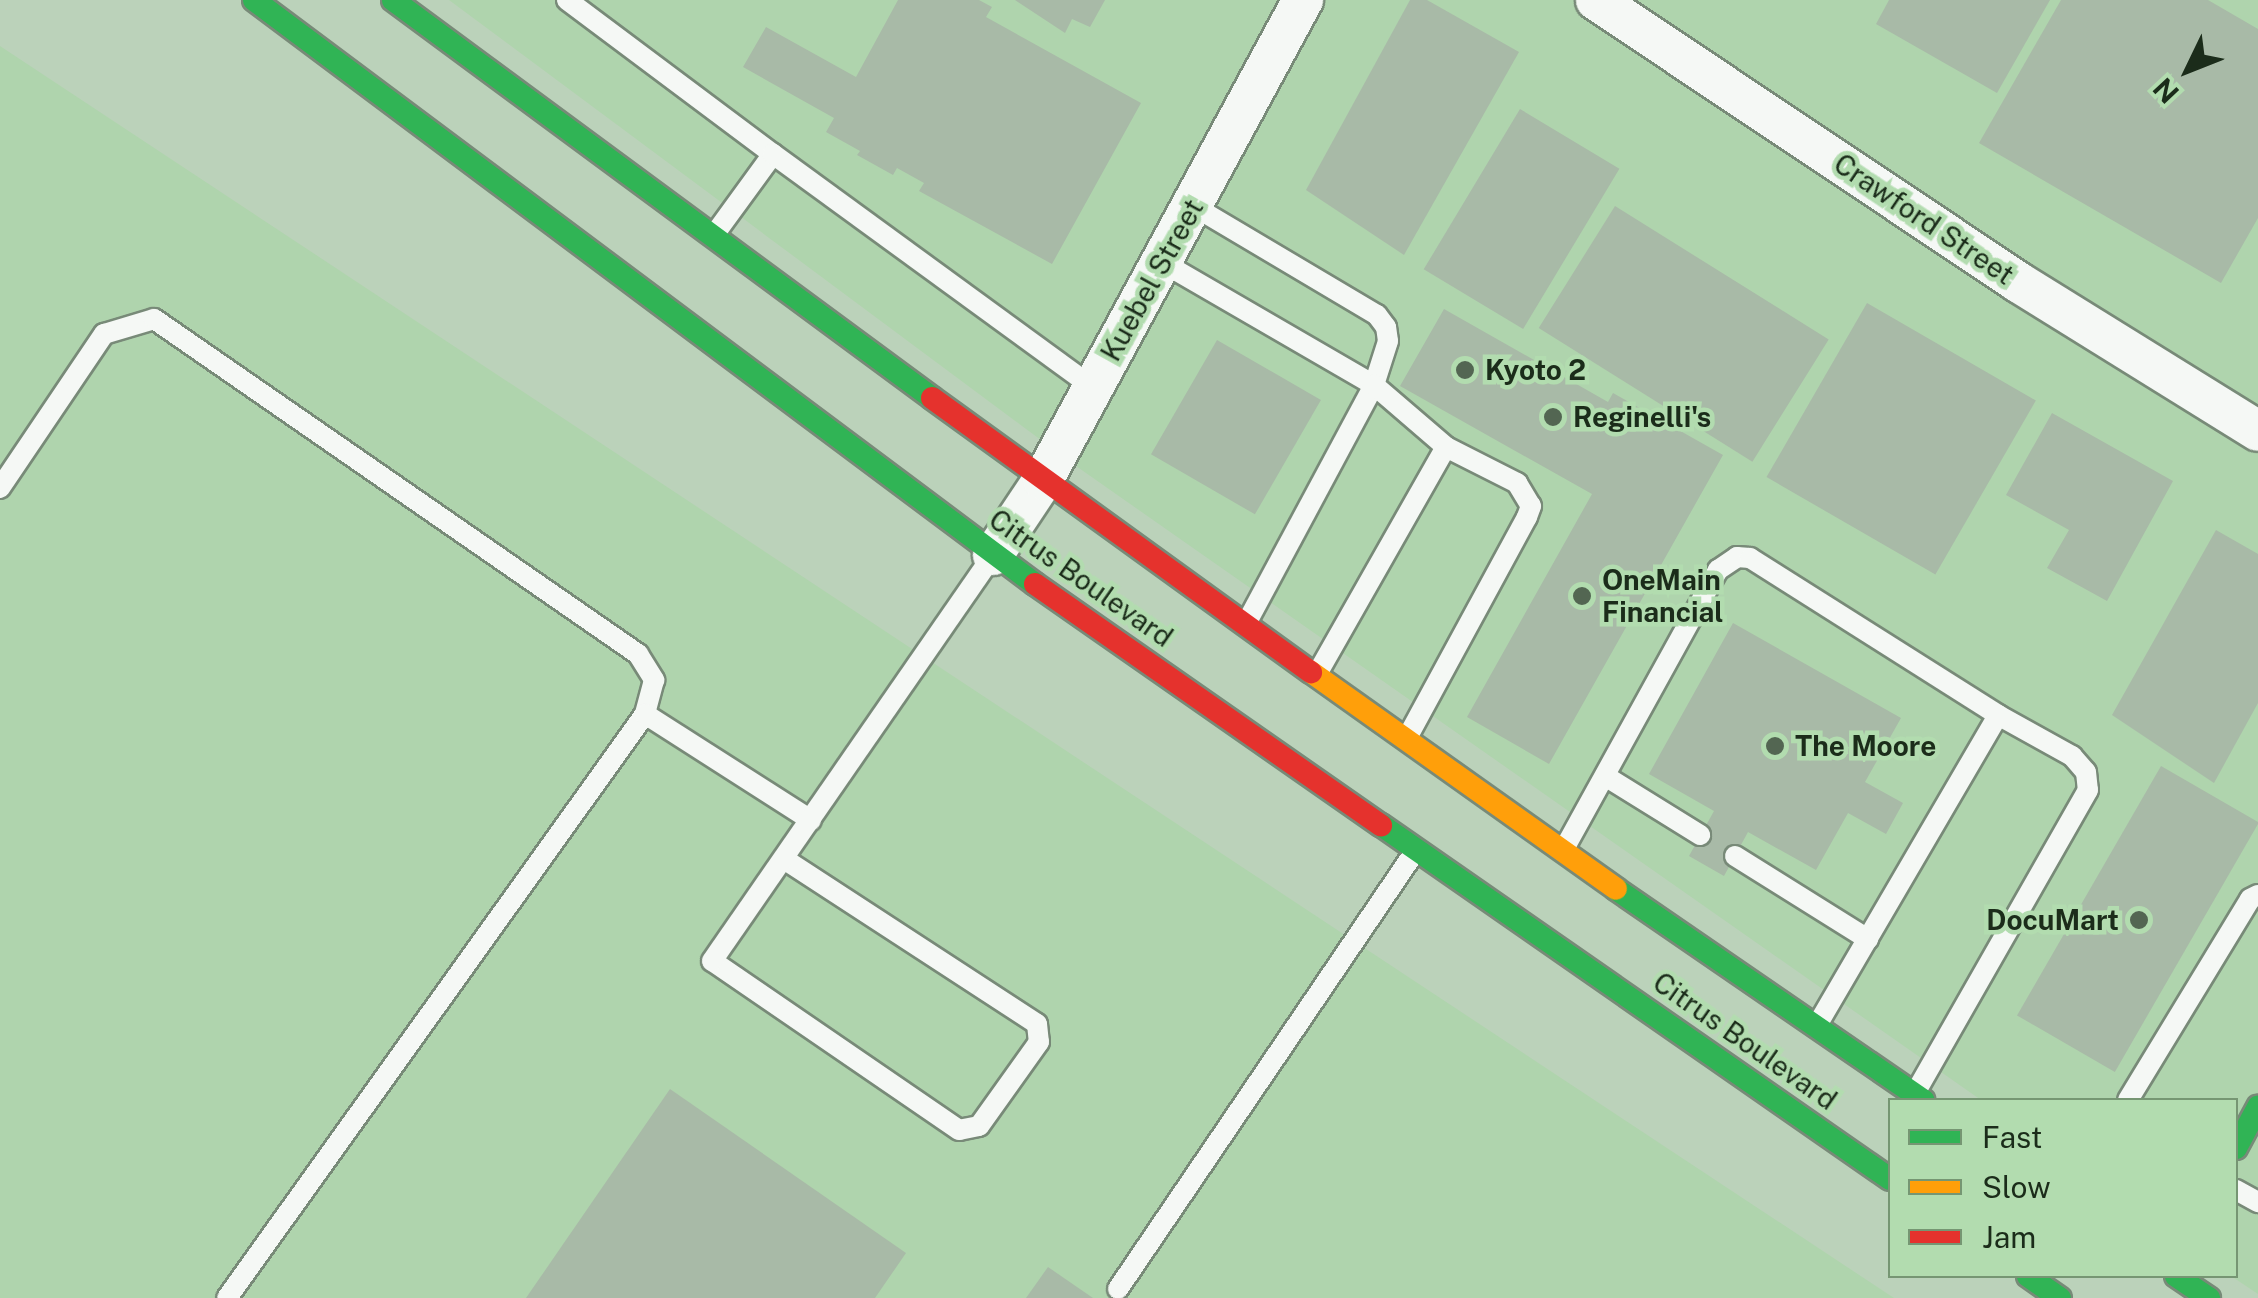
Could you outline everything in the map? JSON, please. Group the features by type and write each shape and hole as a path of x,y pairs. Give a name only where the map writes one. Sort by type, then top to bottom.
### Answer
{"street":[{"name":"Citrus Boulevard","path":"254,0 349,56 994,555 1888,1179"},
{"name":"Citrus Boulevard","path":"392,0 1043,480 1563,852 1919,1098"},
{"name":"Kuebel Street","path":"994,555 1043,480 1303,0"},
{"name":"Crawford Street","path":"1596,0 2018,282 2258,430"},
{"path":"2238,1144 2258,1106"},
{"path":"2031,1278 2060,1298"},
{"path":"2167,1279 2208,1298"}],"lane":[{"path":"567,0 1094,387"},
{"path":"713,236 773,154"},
{"path":"1192,205 1377,315 1386,328 1388,341 1374,385 1246,625"},
{"path":"1160,262 1374,385 1446,446 1517,483 1530,506 1406,740"},
{"path":"0,488 104,334 154,319 638,654 654,680 645,714 227,1298"},
{"path":"1316,675 1446,446"},
{"path":"784,859 1037,1024 1039,1042 978,1126 959,1130 712,961 994,555"},
{"path":"1563,852 1718,570 1738,557 1750,558 1998,715 2072,756 2086,772 2088,790 1919,1098"},
{"path":"645,714 811,820"},
{"path":"1816,1029 1998,715"},
{"path":"1605,776 1700,836"},
{"path":"1118,1289 1418,848"},
{"path":"1734,856 1868,940"},
{"path":"2129,1098 2250,899 2258,894"}],"shaded area":[{"path":"449,0 2258,0 2258,1294 2234,1278 2238,1278 2238,1098 1978,1098 1076,466"},
{"path":"0,46 1894,1298 0,1298"}],"building":[{"path":"898,0 979,0 992,7 986,17 1141,103 1052,264 919,191 924,183 897,168 893,175 857,155 860,151 826,132 834,118 743,67 766,27 856,77"},
{"path":"1015,0 1105,0 1090,27 1072,19 1065,33"},
{"path":"1410,0 1427,0 1519,52 1404,255 1306,190"},
{"path":"1889,0 2050,0 1997,93 1876,24"},
{"path":"2061,0 2208,0 2258,29 2258,218 2221,283 1979,143"},
{"path":"1520,109 1619,169 1523,329 1424,269"},
{"path":"1615,206 1829,340 1752,462 1539,328"},
{"path":"1867,303 2036,400 1935,575 1766,477"},
{"path":"1444,309 1608,402 1613,393 1723,455 1549,764 1467,717 1592,494 1400,386"},
{"path":"1217,340 1321,400 1255,514 1151,454"},
{"path":"2052,413 2173,481 2107,601 2047,568 2069,530 2006,495"},
{"path":"2216,530 2258,554 2258,703 2214,783 2112,715"},
{"name":"The Moore","path":"1733,623 1901,718 1865,782 1903,803 1886,834 1848,813 1816,870 1748,832 1724,876 1689,856 1714,811 1649,774"},
{"name":"DocuMart","path":"2161,766 2258,824 2115,1072 2017,1015"},
{"path":"670,1089 906,1253 875,1298 526,1298"},
{"path":"1048,1267 1093,1298 1026,1298"}],"traffic: fast":[{"path":"254,0 1035,584"},
{"path":"393,0 932,398"},
{"path":"1381,825 1888,1178"},
{"path":"1616,889 1920,1098"},
{"path":"2238,1144 2258,1107"},
{"path":"2031,1278 2060,1298"},
{"path":"2179,1278 2209,1298"}],"traffic: slow":[{"path":"1311,672 1616,889"}],"traffic: jam":[{"path":"932,398 1311,672"},
{"path":"1035,584 1381,825"}],"place":[{"name":"Kyoto 2","path":"1465,370"},
{"name":"Reginelli's","path":"1553,417"},
{"name":"OneMain Financial","path":"1582,596"},
{"name":"The Moore","path":"1775,746"},
{"name":"DocuMart","path":"2139,920"}]}
